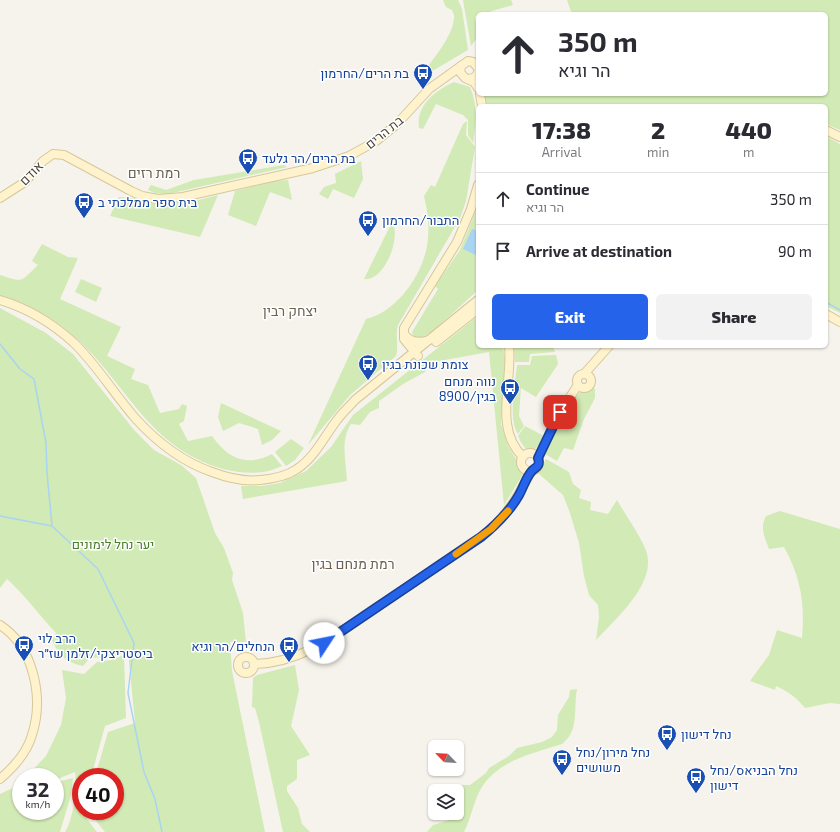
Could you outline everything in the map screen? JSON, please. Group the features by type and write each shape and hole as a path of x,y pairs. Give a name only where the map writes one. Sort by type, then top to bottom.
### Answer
{"street":[{"path":"465,78 460,72 461,66 465,62 471,61 476,64"},
{"name":"בת הרים","path":"64,155 142,196 158,200 183,197 313,168 348,156 380,138 397,124 429,89 461,66"},
{"path":"465,78 475,77 476,75"},
{"path":"442,79 453,76 465,78 474,82 476,86"},
{"path":"828,131 840,137"},
{"name":"אודם","path":"0,198 25,182 48,157 54,154 64,155"},
{"path":"398,366 404,355 404,335 407,322 457,242 476,192"},
{"path":"0,300 32,313 60,331 74,343 99,371 136,419 159,441 192,464 241,481 274,478 296,470 318,448 338,419 365,391 398,366 417,355 433,338 476,302"},
{"path":"828,309 840,316"},
{"path":"338,419 417,355 476,311"},
{"path":"828,315 840,322"},
{"path":"404,335 408,339 417,342 433,338"},
{"path":"404,335 417,355"},
{"path":"509,348 510,368 507,419 510,438 514,446 523,456"},
{"path":"255,664 266,664 288,659 320,646 481,537 495,525 509,510 531,472 538,466 538,458 560,412 578,385 578,377 581,374 586,373 607,348"},
{"path":"578,385 584,388 590,385 591,378 586,373"},
{"path":"531,472 526,471 522,466 521,460 523,456 529,453 538,458"},
{"path":"0,625 7,630 20,646 29,662 36,689 38,711 28,746 12,769 0,779"}],"green space":[{"path":"443,0 458,0 462,9 468,50 417,80 445,43 452,26 454,14 452,10 446,7"},
{"path":"463,0 511,0 513,5 489,12 476,12 476,39 471,46"},
{"path":"567,0 840,0 840,130 828,125 828,104 485,104 485,96 828,96 828,12 571,12"},
{"path":"454,82 470,87 473,94 476,115 473,143 468,135 468,120 463,115 436,104 423,129 419,128 421,112 428,100 434,94"},
{"path":"467,121 466,135 475,147 466,201 460,218 398,325 396,356 350,395 308,445 366,319 388,309 398,300 414,280 420,269 427,246 428,233 424,196 431,185 435,187 463,124"},
{"path":"828,137 840,144 840,313 828,307"},
{"path":"361,161 363,179 354,198 333,189 328,199 319,194 324,187 336,183 335,174"},
{"path":"284,165 287,167 168,194 155,193 148,190 151,185 166,190 194,180"},
{"path":"288,180 292,200 270,192 256,226 228,215 235,191 274,181"},
{"path":"218,195 200,237 110,216 119,197 134,198 153,203 199,200"},
{"path":"476,211 476,292 433,331 421,338 414,337 412,332 438,289 435,286 460,250"},
{"path":"392,222 395,238 389,257 378,273 371,278 364,279"},
{"path":"42,244 68,257 78,258 60,299 121,327 107,356 135,369 131,379 148,385 160,413 179,409 182,404 187,406 184,421 179,424 188,441 212,436 218,444 231,455 246,460 254,460 272,454 282,466 268,471 253,473 231,471 197,459 175,446 157,431 111,376 68,331 40,312 20,302 0,295 0,275 18,280 24,278 38,265 32,261"},
{"path":"81,279 102,288 96,302 75,292"},
{"name":"יער נחל לימונים","path":"0,308 46,333 73,354 135,431 154,450 181,465 196,478 215,533 224,548 233,573 232,580 243,613 246,642 230,642 232,671 265,832 105,832 95,820 124,820 124,768 98,768 108,732 135,723 128,651 116,656 90,658 83,666 72,662 64,658 57,650 52,640 56,633 20,592 7,579 0,588"},
{"path":"476,318 476,348 503,348 505,359 501,424 508,446 523,471 522,476 504,505 489,352 428,363 425,372 403,384 379,401 379,408 370,412 360,425 351,424 345,444 347,481 243,499 241,486 261,486 280,483 306,471 331,447 353,415"},
{"path":"514,348 554,348 555,352 530,354 529,362 515,362"},
{"path":"556,355 558,364 536,397 521,388 519,416 524,426 518,434 513,420 517,365 530,365 532,356"},
{"path":"590,386 595,389 595,398 584,419 573,450 564,448 557,461 545,454 563,416 576,397"},
{"path":"221,403 281,431 272,440 262,445 258,429 239,423 223,431 218,417"},
{"path":"525,426 544,436 537,447 531,450 524,447 518,436"},
{"path":"291,439 304,448 295,460 286,466 275,452"},
{"path":"546,459 569,472 573,484 581,490 579,498 591,502 590,510 608,514 617,500 645,548 648,561 646,573 641,586 634,598 624,610 596,640 599,617 598,605 589,595 584,576 579,543 570,513 563,495 538,473"},
{"path":"780,511 840,529 840,704 830,703 805,708 799,701 781,688 776,686 775,690 750,681 769,655 777,630 802,638 802,602 798,580 790,558 784,547 769,549 763,532 763,524 766,516"},
{"path":"124,655 126,718 105,726 93,768 72,768 72,773 64,776 64,768 35,768 46,756 61,725 66,698 62,670 84,674 97,662 111,660"},
{"path":"295,665 299,690 291,726 310,755 297,760 297,779 287,786 287,791 298,808 302,824 310,832 283,832 259,722 255,708 252,707 253,678 257,675"},
{"path":"577,689 574,726 568,738 562,744 529,754 507,764 489,778 479,792 464,832 427,832 433,825 449,820 464,820 464,785 470,785 486,773 489,768 509,756 517,748 542,742 552,737 557,730 558,715 569,697 570,690"},
{"path":"72,778 71,795 64,819 64,780"},
{"path":"12,788 12,820 64,820 60,832 0,832 0,794"},
{"path":"72,812 72,820 88,820 97,832 65,832"}],"water":[{"path":"472,229 476,230 476,255 463,249"}],"waterway":[{"path":"828,303 840,310"},
{"path":"0,344 20,369 34,379 46,443 52,526"},
{"path":"0,516 52,526 98,569 134,643 128,693 144,772 155,799 162,832"}],"slow traffic":[{"path":"456,554 491,529 508,511"}],"place":[{"name":"בת הרים/החרמון","path":"423,90"},
{"name":"בת הרים/הר גלעד","path":"248,175"},
{"name":"בית ספר ממלכתי ב","path":"84,219"},
{"name":"התבור/החרמון","path":"368,237"},
{"name":"צומת שכונת בגין","path":"368,381"},
{"name":"נווה מנחם בגין/8900","path":"510,405"},
{"name":"הרב לוי ביסטריצקי/זלמן שז״ר","path":"24,662"},
{"name":"הנחלים/הר וגיא","path":"289,663"},
{"name":"נחל דישון","path":"667,751"},
{"name":"נחל מירון/נחל משושים","path":"562,776"},
{"name":"נחל הבניאס/נחל דישון","path":"696,794"}],"district":[{"name":"רמת רזים","path":"154,172"},
{"name":"יצחק רבין","path":"290,310"},
{"name":"רמת מנחם בגין","path":"353,563"}],"route":[{"path":"324,643 491,529 509,510 521,492 531,472 537,468 539,463 538,458 560,412"}]}
